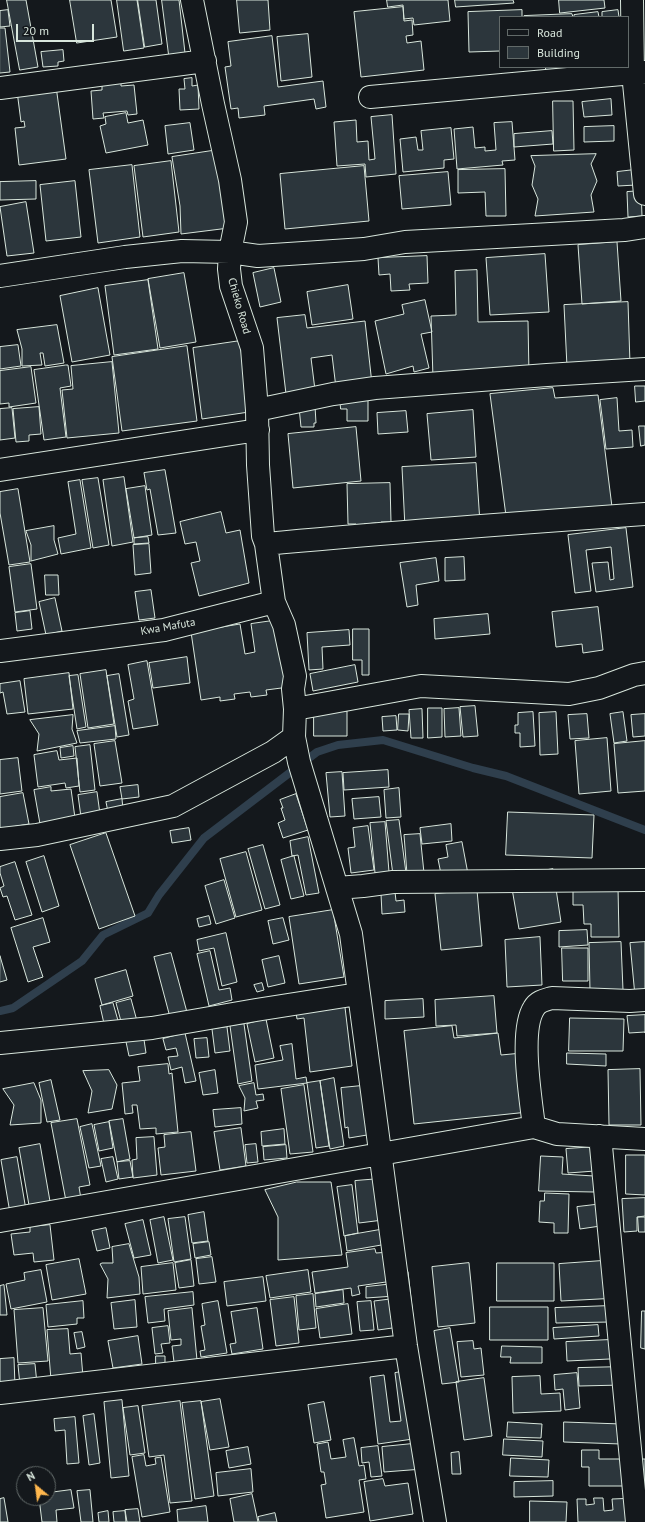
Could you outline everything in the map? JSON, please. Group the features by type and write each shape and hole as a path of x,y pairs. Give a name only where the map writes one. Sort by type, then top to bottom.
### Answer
{"street":[{"name":"Chieko Road","path":"192,0 230,180 236,222 230,252 229,269 231,286 252,348 258,420 258,473 263,536 266,544"},
{"path":"632,0 639,72 645,194"},
{"path":"0,88 205,61"},
{"path":"370,97 639,72"},
{"path":"0,276 182,250 230,252 258,256 364,248 405,242 624,230 645,227"},
{"path":"0,470 258,420 333,394 375,388 645,369"},
{"path":"435,1522 406,1346 351,934 300,766 294,737 296,709 293,689 295,676 284,626 274,602 266,544 406,531 645,514"},
{"name":"Kwa Mafuta","path":"0,651 164,630 274,602"},
{"path":"296,709 421,686 570,694 599,688 634,675 645,673"},
{"path":"0,839 36,835 173,806 272,752 294,737"},
{"path":"337,888 393,882 645,880"},
{"path":"0,1043 152,1028 358,994"},
{"path":"534,1127 526,1055 528,1027 534,1008 542,1001 552,998 630,1002 645,1000"},
{"path":"0,1221 534,1127 557,1134 645,1139"},
{"path":"600,1136 637,1522"},
{"path":"0,1393 406,1346"}],"building":[{"path":"7,0 26,0 38,67 20,70"},
{"path":"70,0 111,0 117,37 77,43"},
{"path":"117,0 137,0 144,48 124,51"},
{"path":"138,0 156,0 162,44 145,47"},
{"path":"162,0 179,0 185,53 169,55"},
{"path":"237,0 268,0 270,30 240,33"},
{"path":"387,0 448,0 450,21 414,25 413,18 404,19 403,5 388,7"},
{"path":"455,0 513,0 514,3 456,7"},
{"path":"559,0 604,0 605,8 560,13"},
{"path":"403,7 404,21 412,20 413,35 406,36 407,43 421,41 424,70 361,77 354,12"},
{"path":"8,10 10,26 0,27 0,11"},
{"path":"522,10 522,16 499,16 499,51 469,52 468,12"},
{"path":"618,10 619,16 602,16 602,12"},
{"path":"598,12 599,16 574,16"},
{"path":"572,14 573,16 524,16"},
{"path":"0,28 5,28 10,72 0,73"},
{"path":"308,34 312,77 281,81 277,37"},
{"path":"272,36 278,87 323,81 326,107 316,109 314,99 264,106 265,115 239,118 238,108 231,109 225,67 231,66 228,42"},
{"path":"63,50 64,61 58,62 58,66 43,67 41,52"},
{"path":"546,68 575,68 575,71 546,73"},
{"path":"192,78 192,86 198,85 199,109 180,110 179,89 185,89 184,79"},
{"path":"121,83 121,86 134,85 137,114 128,115 127,111 103,113 104,118 93,119 91,91 102,90 102,84"},
{"path":"56,86 66,159 19,165 15,128 25,127 24,121 21,122 17,91"},
{"path":"611,99 612,115 584,117 582,102"},
{"path":"553,101 573,101 574,150 554,151"},
{"path":"126,113 128,123 143,120 148,145 106,153 100,126 106,124 105,117"},
{"path":"392,115 396,174 366,177 365,164 337,166 334,122 356,120 357,142 368,141 369,160 375,159 371,117"},
{"path":"512,122 515,160 502,161 503,165 457,169 454,129 473,127 475,148 485,147 485,151 496,150 494,123"},
{"path":"190,123 194,150 168,154 165,126"},
{"path":"614,126 614,141 584,142 584,127"},
{"path":"451,128 454,159 444,160 444,168 403,172 400,139 416,137 418,150 423,150 421,131"},
{"path":"552,131 553,144 514,147 514,134"},
{"path":"218,150 229,228 181,234 180,206 172,157"},
{"path":"596,154 591,164 597,181 591,195 594,212 535,216 538,199 532,185 535,166 531,156"},
{"path":"171,161 179,232 143,237 134,166"},
{"path":"132,165 140,237 98,243 89,170"},
{"path":"364,166 369,221 285,229 280,174"},
{"path":"505,169 506,216 486,216 485,192 458,193 458,170"},
{"path":"634,170 636,185 618,186 617,172"},
{"path":"448,172 451,205 402,209 399,176"},
{"path":"36,181 36,199 0,200 0,182"},
{"path":"75,181 81,237 46,241 40,185"},
{"path":"641,191 642,216 628,217 627,192"},
{"path":"26,202 34,253 7,256 0,207"},
{"path":"617,242 621,301 582,304 578,245"},
{"path":"545,254 549,312 490,315 486,258"},
{"path":"427,256 428,283 409,284 410,290 391,291 390,274 379,275 378,258"},
{"path":"274,268 281,302 260,307 253,273"},
{"path":"477,270 478,322 528,321 529,375 433,378 431,316 456,315 455,271"},
{"path":"184,273 196,342 160,348 148,279"},
{"path":"148,280 158,349 114,355 105,286"},
{"path":"348,285 353,319 312,325 307,292"},
{"path":"98,288 110,355 72,362 60,296"},
{"path":"425,300 432,332 421,334 429,368 414,372 413,366 386,374 375,321 404,314 402,305"},
{"path":"628,302 630,364 567,367 564,305"},
{"path":"305,315 307,328 365,321 372,384 336,388 332,355 311,358 315,390 286,394 277,318"},
{"path":"57,325 64,363 45,366 43,353 40,353 42,365 22,366 22,349 17,330"},
{"path":"240,341 249,412 202,419 193,348"},
{"path":"18,345 21,366 0,369 0,347"},
{"path":"187,346 197,421 122,431 112,357"},
{"path":"112,362 119,433 67,438 62,390 73,389 71,366"},
{"path":"68,365 71,386 60,388 66,437 44,440 34,370"},
{"path":"31,367 36,403 9,407 9,403 0,404 0,371"},
{"path":"635,386 645,386 645,401 636,402"},
{"path":"553,388 555,398 598,395 613,515 506,516 490,394"},
{"path":"340,398 368,398 368,421 347,421 347,409 341,409"},
{"path":"617,398 619,431 632,430 633,447 606,449 600,400"},
{"path":"315,406 316,423 314,423 314,427 301,427 299,407"},
{"path":"39,407 41,434 29,435 29,441 16,442 13,409"},
{"path":"12,408 15,438 0,440 0,409"},
{"path":"473,410 476,457 431,460 427,414"},
{"path":"406,411 408,432 378,434 377,413"},
{"path":"639,426 645,426 645,445 641,446"},
{"path":"356,427 361,481 293,488 288,434"},
{"path":"476,463 480,523 405,528 402,467"},
{"path":"165,470 176,533 158,535 150,489 147,490 144,473"},
{"path":"124,477 133,542 112,546 103,480"},
{"path":"98,478 109,545 93,548 82,480"},
{"path":"80,480 91,548 61,554 58,538 76,534 68,482"},
{"path":"390,483 391,522 381,522 382,527 376,523 364,524 365,528 357,529 356,524 348,524 347,484"},
{"path":"145,486 152,535 134,538 126,489"},
{"path":"18,489 30,562 9,565 0,513 0,492"},
{"path":"221,512 226,533 240,530 249,583 199,596 191,563 200,561 196,542 185,544 180,522"},
{"path":"54,526 54,540 58,554 31,561 31,545 26,531"},
{"path":"626,528 633,587 596,592 592,563 608,562 610,580 614,579 611,547 586,550 591,591 575,593 568,535"},
{"path":"148,537 149,543 134,544 134,538"},
{"path":"149,544 151,573 135,575 133,545"},
{"path":"464,557 465,580 445,581 445,558"},
{"path":"436,558 439,581 416,585 418,605 407,607 400,563"},
{"path":"31,564 37,609 15,612 9,567"},
{"path":"45,575 58,575 59,595 46,595"},
{"path":"151,590 155,618 139,620 135,592"},
{"path":"55,598 62,631 46,635 39,602"},
{"path":"598,607 603,650 583,653 582,644 556,647 552,612"},
{"path":"30,611 32,629 17,631 15,613"},
{"path":"488,614 490,634 435,639 434,619"},
{"path":"279,620 289,687 266,690 267,695 251,697 250,692 234,694 235,699 220,701 220,697 201,700 191,632 240,624 245,654 255,652 251,624"},
{"path":"353,629 369,629 369,675 362,675 362,660 353,660"},
{"path":"349,630 350,645 322,647 323,669 309,670 307,633"},
{"path":"187,657 190,683 153,688 149,663"},
{"path":"147,661 158,725 133,729 128,701 134,699 128,665"},
{"path":"355,665 358,682 313,691 310,674"},
{"path":"106,670 114,724 88,728 80,674"},
{"path":"69,673 73,709 28,714 24,679"},
{"path":"119,674 129,735 117,737 107,676"},
{"path":"78,675 86,727 77,729 69,676"},
{"path":"20,681 25,712 7,714 3,692 0,693 0,684"},
{"path":"475,706 478,736 463,737 460,707"},
{"path":"428,708 442,708 442,737 428,738"},
{"path":"459,708 461,736 445,737 444,709"},
{"path":"422,709 423,738 411,738 409,710"},
{"path":"314,711 347,711 347,736 314,736"},
{"path":"533,712 535,746 520,747 520,733 515,733 515,725 518,725 518,713"},
{"path":"556,712 558,754 540,755 539,713"},
{"path":"623,712 627,741 614,743 610,714"},
{"path":"399,714 409,714 408,731 398,730"},
{"path":"587,714 589,738 570,739 568,715"},
{"path":"645,714 645,736 633,737 631,715"},
{"path":"73,715 72,729 77,743 37,751 39,734 30,720"},
{"path":"396,716 397,730 383,731 382,717"},
{"path":"115,726 116,739 80,743 77,731"},
{"path":"607,738 611,791 579,794 575,741"},
{"path":"115,741 122,783 100,786 94,744"},
{"path":"645,741 645,791 618,793 614,744"},
{"path":"90,745 95,790 80,792 75,747"},
{"path":"73,746 74,756 61,758 60,748"},
{"path":"57,751 59,760 77,758 79,786 66,788 65,783 38,787 34,755"},
{"path":"18,758 22,791 0,794 0,760"},
{"path":"388,770 389,787 344,790 343,773"},
{"path":"342,772 345,816 330,817 326,773"},
{"path":"138,785 139,797 122,799 120,787"},
{"path":"51,787 51,791 71,789 75,818 40,824 34,790"},
{"path":"399,788 401,817 386,818 384,790"},
{"path":"97,792 100,814 81,817 78,795"},
{"path":"23,793 29,824 0,829 0,797"},
{"path":"296,794 308,830 283,838 278,823 285,820 280,800"},
{"path":"379,797 381,817 354,819 352,799"},
{"path":"122,799 123,809 108,812 106,802"},
{"path":"508,812 594,815 592,858 506,855"},
{"path":"399,820 406,873 393,875 386,821"},
{"path":"385,822 389,872 375,873 370,823"},
{"path":"451,824 452,841 422,844 420,828"},
{"path":"368,826 374,870 351,873 348,848 355,847 353,828"},
{"path":"189,828 191,840 172,843 170,831"},
{"path":"106,833 135,916 99,929 70,845"},
{"path":"420,834 424,873 407,874 404,835"},
{"path":"308,837 319,893 306,895 298,855 292,856 290,841"},
{"path":"462,842 468,874 442,879 438,859 448,857 446,845"},
{"path":"263,845 280,905 265,909 248,849"},
{"path":"246,852 262,910 236,917 220,859"},
{"path":"44,856 59,906 42,912 26,862"},
{"path":"294,856 304,896 291,899 281,860"},
{"path":"15,862 32,915 15,920 7,896 3,897 0,888 4,886 0,873 0,867"},
{"path":"553,869 561,922 519,929 510,877"},
{"path":"224,880 235,918 216,924 205,886"},
{"path":"618,887 619,937 591,937 591,924 584,924 583,905 573,905 573,889"},
{"path":"477,890 482,946 441,950 435,894"},
{"path":"395,892 396,901 404,900 405,912 382,914 381,894"},
{"path":"333,910 344,977 299,984 289,917"},
{"path":"209,916 211,924 199,927 197,919"},
{"path":"43,918 50,942 33,947 43,977 28,982 11,928"},
{"path":"283,918 289,940 273,944 268,921"},
{"path":"587,930 588,945 559,947 559,931"},
{"path":"226,933 237,982 222,986 214,948 199,951 197,940"},
{"path":"540,937 542,985 507,987 505,940"},
{"path":"621,942 623,990 590,991 589,943"},
{"path":"645,942 645,995 635,996 630,943"},
{"path":"562,948 588,948 588,981 563,981"},
{"path":"210,951 219,990 230,988 232,1000 209,1006 197,954"},
{"path":"171,953 188,1016 171,1021 154,957"},
{"path":"0,956 7,980 0,982"},
{"path":"279,956 285,983 268,987 262,960"},
{"path":"126,970 133,996 102,1005 95,979"},
{"path":"262,983 264,990 257,992 254,985"},
{"path":"494,996 497,1033 457,1036 456,1025 436,1026 435,1000"},
{"path":"131,999 137,1021 122,1025 116,1003"},
{"path":"344,999 352,1066 310,1072 304,1018 297,1019 296,1012"},
{"path":"423,999 424,1017 385,1019 385,1001"},
{"path":"113,1003 119,1024 105,1028 100,1006"},
{"path":"645,1015 645,1032 629,1033 627,1016"},
{"path":"570,1018 624,1019 623,1051 569,1051"},
{"path":"266,1019 274,1058 255,1062 247,1024"},
{"path":"244,1024 252,1081 238,1084 230,1026"},
{"path":"452,1026 454,1038 498,1033 501,1055 522,1053 528,1112 414,1124 404,1031"},
{"path":"227,1027 230,1051 215,1053 212,1029"},
{"path":"143,1033 146,1053 129,1056 125,1037"},
{"path":"185,1033 196,1081 185,1083 182,1067 171,1070 168,1057 178,1056 176,1048 166,1050 163,1039"},
{"path":"207,1038 209,1057 196,1058 194,1039"},
{"path":"292,1044 296,1079 306,1077 307,1083 258,1089 255,1065 283,1060 280,1046"},
{"path":"567,1053 606,1054 606,1066 567,1064"},
{"path":"168,1064 169,1074 172,1073 178,1132 156,1134 156,1128 140,1129 137,1105 132,1105 133,1113 125,1114 122,1083 140,1081 138,1067"},
{"path":"640,1069 641,1125 609,1125 608,1070"},
{"path":"109,1070 117,1085 112,1109 88,1113 92,1091 83,1071"},
{"path":"215,1070 218,1093 203,1095 199,1073"},
{"path":"334,1078 344,1146 330,1149 320,1081"},
{"path":"51,1080 60,1120 47,1122 39,1083"},
{"path":"320,1081 329,1146 316,1148 307,1083"},
{"path":"34,1083 41,1100 41,1123 10,1125 14,1105 3,1089"},
{"path":"254,1083 256,1095 263,1094 264,1100 256,1101 258,1108 244,1111 245,1098 239,1086"},
{"path":"304,1085 313,1152 290,1154 281,1089"},
{"path":"361,1086 367,1135 349,1138 348,1127 345,1128 341,1088"},
{"path":"241,1108 242,1124 215,1127 213,1110"},
{"path":"77,1119 90,1185 79,1187 81,1199 66,1201 51,1123"},
{"path":"123,1119 130,1159 117,1162 109,1121"},
{"path":"109,1122 113,1148 99,1151 94,1125"},
{"path":"92,1124 101,1166 89,1168 80,1127"},
{"path":"241,1128 246,1166 220,1170 214,1132"},
{"path":"284,1129 285,1144 262,1146 261,1132"},
{"path":"191,1132 196,1171 161,1175 158,1148 165,1147 164,1135"},
{"path":"154,1137 157,1175 133,1178 132,1160 137,1159 136,1138"},
{"path":"40,1144 51,1207 30,1211 19,1148"},
{"path":"256,1144 258,1162 247,1163 245,1145"},
{"path":"286,1145 287,1158 264,1160 263,1147"},
{"path":"594,1147 595,1171 568,1173 566,1149"},
{"path":"626,1155 645,1155 645,1195 626,1194"},
{"path":"541,1156 563,1157 562,1174 594,1176 594,1192 539,1191"},
{"path":"17,1157 26,1210 10,1213 1,1160"},
{"path":"113,1157 118,1179 106,1182 101,1159"},
{"path":"130,1161 133,1177 119,1179 117,1162"},
{"path":"379,1179 383,1220 359,1223 355,1181"},
{"path":"297,1182 331,1182 342,1255 278,1260 278,1217 265,1190"},
{"path":"352,1185 358,1233 344,1236 337,1187"},
{"path":"545,1193 569,1194 568,1233 554,1233 554,1223 539,1222 540,1201 544,1201"},
{"path":"645,1198 645,1216 637,1217 637,1231 624,1232 622,1199"},
{"path":"611,1203 614,1224 580,1229 577,1207"},
{"path":"204,1212 208,1241 192,1243 188,1215"},
{"path":"164,1217 173,1260 158,1263 150,1220"},
{"path":"185,1217 191,1259 174,1262 168,1219"},
{"path":"638,1217 645,1217 645,1232 639,1232"},
{"path":"143,1220 151,1255 134,1258 125,1224"},
{"path":"50,1225 54,1260 34,1262 33,1253 14,1255 11,1234 30,1232 30,1227"},
{"path":"106,1228 110,1248 97,1251 92,1231"},
{"path":"385,1229 387,1244 347,1251 345,1236"},
{"path":"209,1242 211,1255 195,1258 193,1244"},
{"path":"129,1244 139,1277 140,1294 107,1298 108,1279 100,1264 113,1263 112,1247"},
{"path":"375,1249 376,1253 390,1252 393,1281 358,1286 360,1294 352,1296 351,1288 315,1293 312,1272 348,1267 346,1253"},
{"path":"212,1257 216,1282 199,1284 196,1259"},
{"path":"79,1259 86,1294 52,1300 46,1265"},
{"path":"191,1260 194,1286 179,1288 175,1263"},
{"path":"616,1260 618,1298 561,1301 559,1264"},
{"path":"173,1263 176,1290 143,1294 141,1267"},
{"path":"469,1263 475,1323 438,1327 432,1267"},
{"path":"497,1263 554,1263 554,1301 497,1301"},
{"path":"41,1270 47,1302 11,1309 6,1284 25,1280 24,1273"},
{"path":"308,1270 311,1292 270,1298 266,1276"},
{"path":"408,1272 414,1325 378,1330 374,1301 398,1298 394,1274"},
{"path":"263,1277 266,1301 227,1306 224,1282"},
{"path":"394,1284 395,1296 366,1298 366,1287"},
{"path":"4,1285 7,1315 0,1315 0,1286"},
{"path":"343,1290 344,1303 316,1307 315,1294"},
{"path":"193,1292 194,1305 164,1309 165,1321 148,1323 145,1297"},
{"path":"313,1294 316,1328 299,1330 296,1296"},
{"path":"294,1297 299,1343 276,1346 270,1300"},
{"path":"135,1300 137,1327 114,1329 111,1303"},
{"path":"83,1301 84,1318 77,1318 77,1324 48,1327 46,1305"},
{"path":"218,1301 227,1353 201,1357 200,1351 205,1350 201,1326 205,1325 202,1304"},
{"path":"371,1301 374,1330 360,1331 357,1302"},
{"path":"348,1304 352,1334 320,1338 316,1309"},
{"path":"609,1306 610,1322 556,1323 555,1308"},
{"path":"490,1307 548,1307 548,1340 490,1340"},
{"path":"43,1308 48,1361 18,1363 14,1310"},
{"path":"192,1308 197,1360 174,1362 172,1346 181,1345 181,1339 171,1340 168,1311"},
{"path":"257,1308 263,1349 232,1354 230,1344 236,1343 231,1312"},
{"path":"642,1311 645,1311 645,1349 641,1348"},
{"path":"598,1325 599,1336 554,1339 553,1328"},
{"path":"168,1326 170,1343 161,1344 163,1353 155,1354 152,1328"},
{"path":"450,1328 459,1382 442,1384 434,1331"},
{"path":"68,1329 70,1354 81,1353 83,1377 51,1380 47,1330"},
{"path":"82,1332 85,1347 77,1349 74,1333"},
{"path":"138,1336 142,1364 113,1368 108,1341"},
{"path":"630,1339 631,1358 567,1361 566,1342"},
{"path":"473,1341 474,1349 481,1348 484,1375 461,1377 457,1342"},
{"path":"502,1346 542,1347 542,1363 510,1363 511,1357 501,1357"},
{"path":"156,1356 165,1356 165,1364 156,1364"},
{"path":"14,1358 15,1386 0,1387 0,1359"},
{"path":"35,1364 37,1384 20,1385 18,1365"},
{"path":"622,1367 623,1385 579,1386 578,1368"},
{"path":"412,1370 420,1438 378,1444 370,1377 384,1375 390,1422 401,1421 395,1373"},
{"path":"577,1373 580,1408 565,1410 563,1389 555,1390 554,1375"},
{"path":"540,1376 541,1394 560,1393 561,1411 513,1413 512,1377"},
{"path":"484,1378 492,1436 464,1440 456,1382"},
{"path":"220,1399 229,1447 210,1450 201,1402"},
{"path":"122,1400 129,1476 111,1478 104,1402"},
{"path":"180,1401 192,1501 170,1503 164,1455 149,1457 142,1406"},
{"path":"201,1401 214,1496 195,1499 182,1403"},
{"path":"324,1402 331,1440 314,1443 308,1405"},
{"path":"138,1406 145,1453 130,1455 123,1408"},
{"path":"94,1414 100,1463 89,1465 83,1416"},
{"path":"75,1417 79,1463 67,1464 65,1430 55,1431 54,1419"},
{"path":"508,1422 542,1424 541,1438 507,1437"},
{"path":"564,1422 622,1424 621,1444 564,1442"},
{"path":"354,1438 359,1466 364,1465 366,1479 359,1480 364,1512 326,1518 321,1485 326,1484 324,1472 321,1472 317,1444 328,1442 331,1459 346,1457 343,1440"},
{"path":"504,1439 543,1441 542,1457 503,1455"},
{"path":"422,1443 423,1469 384,1472 382,1447"},
{"path":"378,1446 382,1476 371,1477 369,1462 362,1463 361,1448"},
{"path":"248,1447 251,1464 229,1468 226,1451"},
{"path":"582,1450 599,1450 599,1459 645,1459 645,1486 589,1486 589,1467 582,1467"},
{"path":"459,1452 461,1474 452,1474 451,1453"},
{"path":"144,1455 146,1466 156,1464 155,1458 161,1457 170,1512 142,1517 132,1457"},
{"path":"511,1458 549,1460 548,1477 510,1476"},
{"path":"251,1469 253,1492 218,1496 216,1473"},
{"path":"383,1479 385,1486 408,1483 413,1514 370,1521 364,1482"},
{"path":"553,1481 553,1496 514,1497 514,1482"},
{"path":"71,1490 74,1508 56,1510 57,1522 42,1522 40,1506 56,1506 56,1492"},
{"path":"90,1490 93,1522 81,1522 77,1491"},
{"path":"252,1494 258,1522 234,1522 230,1499"},
{"path":"4,1498 8,1522 0,1522 0,1499"},
{"path":"594,1498 603,1498 604,1511 613,1510 612,1499 637,1498 638,1522 578,1522 577,1499 586,1499 586,1505 594,1504"},
{"path":"530,1501 567,1502 566,1522 530,1522"},
{"path":"206,1506 208,1522 178,1522 177,1510"},
{"path":"138,1509 140,1522 127,1522 125,1510"},
{"path":"108,1511 109,1522 99,1522 98,1513"},
{"path":"125,1511 126,1522 114,1522 113,1512"},
{"path":"275,1513 277,1522 259,1522 258,1517"}],"waterway":[{"path":"0,1011 13,1008 82,961 103,935 148,913 159,895 204,838 317,752 338,745 383,740 473,768 506,776 645,830"}]}
